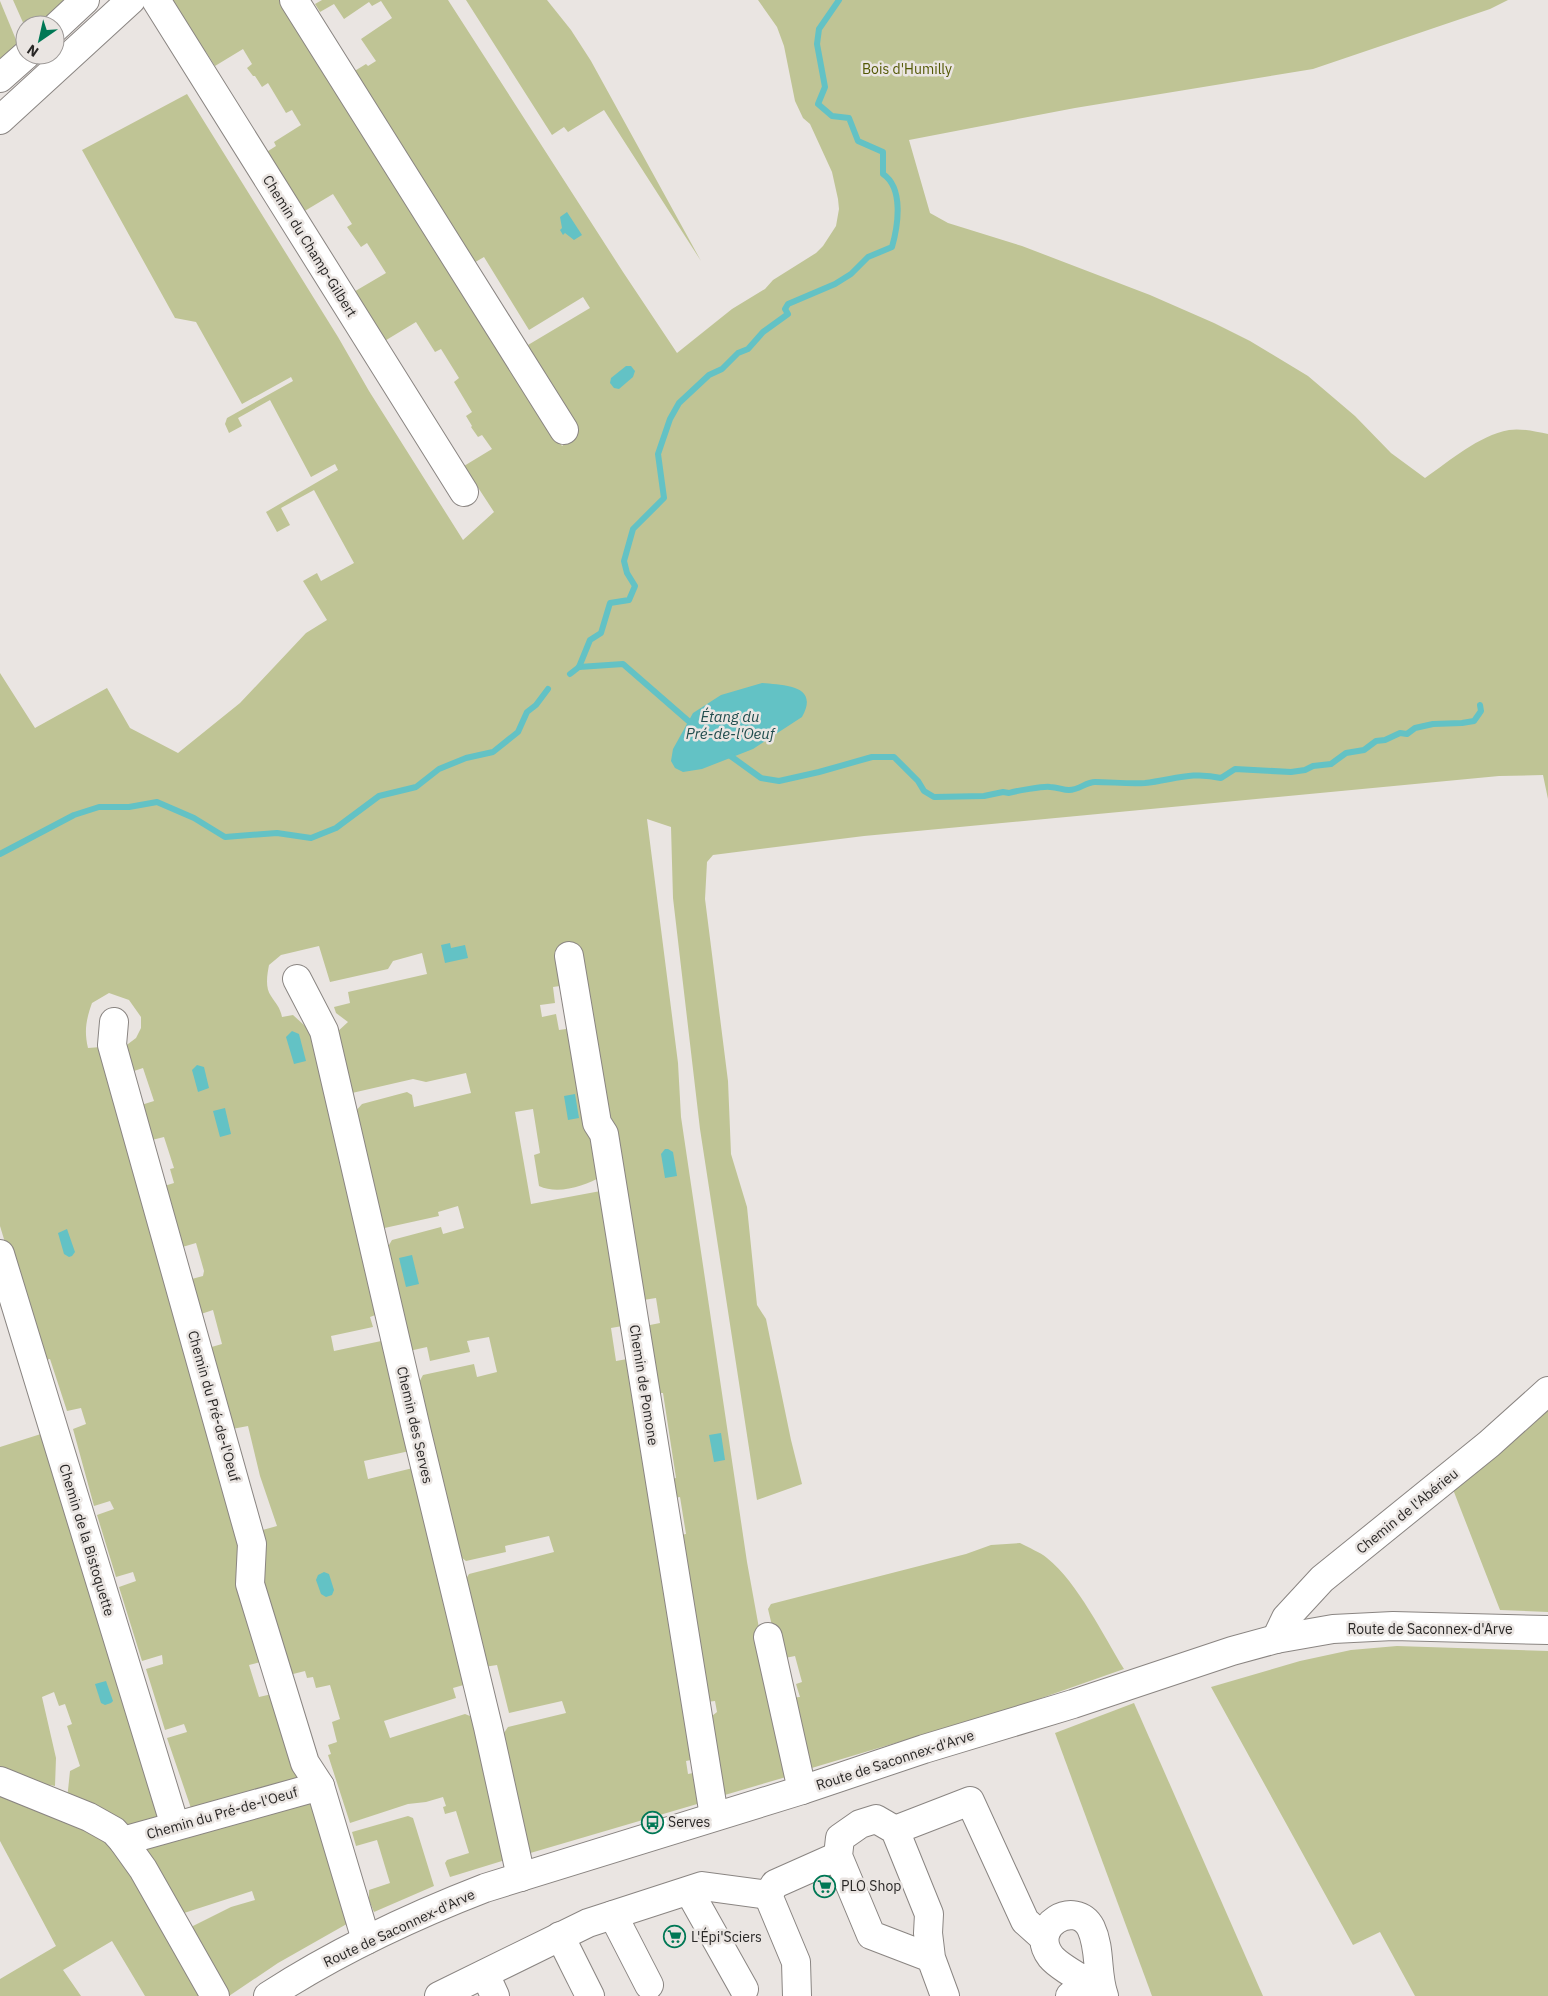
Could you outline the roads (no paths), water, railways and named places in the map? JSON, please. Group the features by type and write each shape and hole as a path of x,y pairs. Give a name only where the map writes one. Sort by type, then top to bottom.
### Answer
{"street":[{"path":"65,19 85,0"},
{"path":"0,120 132,0"},
{"name":"Chemin du Champ-Gilbert","path":"156,0 464,492"},
{"path":"294,0 564,430"},
{"path":"0,78 15,65"},
{"name":"Chemin de Pomone","path":"569,956 597,1123 604,1134 714,1816"},
{"name":"Chemin des Serves","path":"298,979 324,1031 416,1434 488,1727 521,1877"},
{"name":"Chemin du Pré-de-l'Oeuf","path":"114,1022 112,1045 252,1544 250,1584 305,1762 320,1786 366,1940"},
{"name":"Chemin de la Bistoquette","path":"0,1254 175,1826"},
{"name":"Chemin de l'Abérieu","path":"1276,1639 1286,1618 1322,1579 1489,1444 1548,1391"},
{"name":"Route de Saconnex-d'Arve","path":"277,1993 366,1940 452,1901 521,1877 1073,1704 1232,1651 1276,1639 1333,1629 1393,1626 1548,1630"},
{"path":"768,1637 802,1790"},
{"path":"0,1781 89,1817 114,1832 143,1868 215,1996"},
{"name":"Chemin du Pré-de-l'Oeuf","path":"123,1841 320,1786"},
{"path":"895,1830 970,1801 1025,1921 1044,1938"},
{"path":"931,1958 871,1935 838,1856 840,1838 860,1824 876,1820 895,1830 929,1914 928,1933 931,1958 945,1996"},
{"path":"768,1895 775,1884 838,1856"},
{"path":"439,1996 490,1985 560,1936 588,1923 702,1886 768,1895"},
{"path":"689,1891 745,1994"},
{"path":"768,1895 796,1962 797,1996"},
{"path":"1069,1914 1082,1918 1090,1927 1095,1941 1103,1994 1053,1959 1044,1947 1047,1928 1056,1920 1069,1914"},
{"path":"613,1915 643,1992"},
{"path":"560,1936 590,1996"},
{"path":"1070,1996 1103,1994"}],"water":[{"path":"567,212 582,235 574,240 565,233 563,235 560,230 562,228 560,217"},
{"path":"626,366 631,366 635,371 633,377 619,389 614,388 610,383 611,378"},
{"name":"Étang du Pré-de-l'Oeuf","path":"762,683 789,686 803,693 806,698 806,706 802,717 753,749 702,769 683,772 675,768 671,761 673,749 693,713 721,695"},
{"path":"450,943 451,948 465,945 468,958 445,963 441,945"},
{"path":"292,1031 299,1034 306,1061 294,1064 286,1037"},
{"path":"197,1065 204,1067 209,1088 198,1092 192,1070"},
{"path":"575,1094 579,1118 568,1120 564,1096"},
{"path":"225,1108 231,1134 220,1137 213,1111"},
{"path":"665,1149 673,1152 677,1176 665,1178 661,1154"},
{"path":"67,1229 75,1252 69,1257 64,1254 58,1233"},
{"path":"412,1255 419,1284 406,1287 399,1258"},
{"path":"721,1433 725,1460 714,1462 709,1435"},
{"path":"324,1572 329,1574 334,1590 332,1595 326,1597 321,1594 316,1580 318,1575"},
{"path":"106,1681 113,1701 105,1705 101,1703 95,1684"}],"waterway":[{"path":"570,674 579,667 590,640 601,633 610,603 629,600 635,586 627,573 624,561 633,529 664,498 658,454 670,419 679,403 709,375 722,369 738,353 748,349 763,332 788,314 785,309 788,304 835,284 851,274 868,257 892,247 898,208 894,188 890,180 883,174 883,152 858,141 849,118 832,116 818,104 825,87 817,44 819,29 839,0"},
{"path":"579,667 623,664 693,725"},
{"path":"0,854 74,815 99,807 129,807 157,802 194,818 225,837 277,833 311,838 336,828 379,796 416,787 439,769 466,758 493,752 518,732 527,712 536,705 548,689"},
{"path":"725,752 761,778 779,781 872,757 894,757 918,781 924,791 934,797 984,796 1042,787 1073,790 1095,782 1145,783 1201,775 1221,778 1235,769 1291,772 1305,770 1313,766 1331,764 1346,753 1364,750 1376,741 1385,740 1400,733 1407,734 1415,728 1433,724 1474,721 1481,711 1480,705"}],"place":[{"name":"Serves","path":"652,1822"},
{"name":"PLO Shop","path":"825,1886"},
{"name":"L'Épi'Sciers","path":"675,1937"}],"park label":[{"name":"Bois d'Humilly","path":"907,69"}]}
